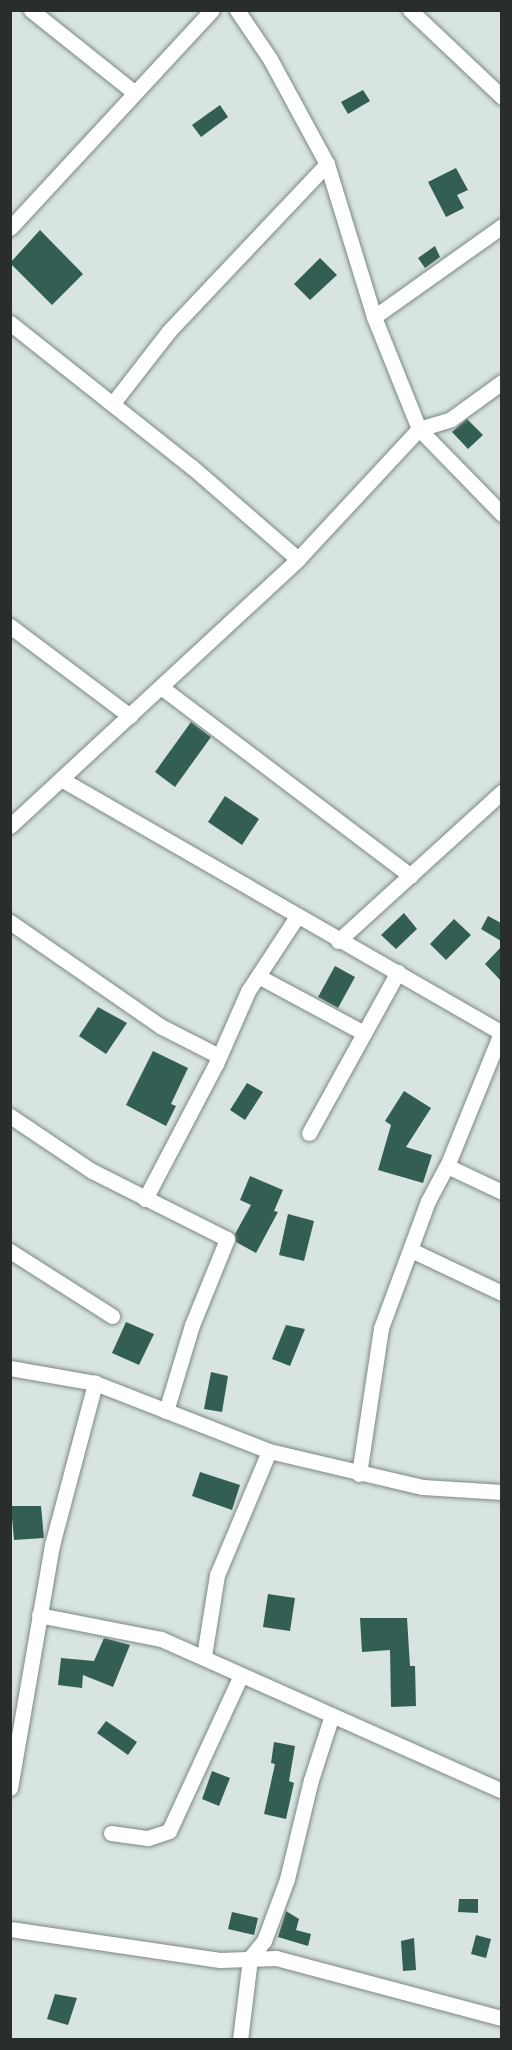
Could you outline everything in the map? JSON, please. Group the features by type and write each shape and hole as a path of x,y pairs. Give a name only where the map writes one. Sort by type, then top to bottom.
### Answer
{"street":[{"path":"31,10 135,93"},
{"path":"10,228 212,10"},
{"path":"237,10 270,59 327,164 374,317 419,429 501,514"},
{"path":"410,10 501,97"},
{"path":"113,403 169,331 327,164"},
{"path":"374,317 501,226"},
{"path":"10,323 113,403 298,559"},
{"path":"10,826 298,559 419,429 451,419 501,382"},
{"path":"10,626 130,716"},
{"path":"161,687 411,876"},
{"path":"61,779 296,918 398,972 501,1033 447,1166 428,1201 381,1328 359,1474"},
{"path":"338,941 501,792"},
{"path":"145,1199 258,976 296,918"},
{"path":"10,922 160,1026 219,1056"},
{"path":"309,1133 398,972"},
{"path":"258,976 364,1033"},
{"path":"10,1116 92,1171 227,1239 192,1325 166,1411"},
{"path":"447,1166 501,1192"},
{"path":"411,1250 501,1293"},
{"path":"10,1251 112,1316"},
{"path":"10,1368 95,1383 268,1451 359,1474 423,1487 501,1492"},
{"path":"10,1788 52,1545 95,1383"},
{"path":"204,1656 217,1575 268,1451"},
{"path":"39,1615 161,1639 204,1656 241,1675 501,1791"},
{"path":"111,1833 148,1838 169,1831 241,1675"},
{"path":"240,2040 250,1958 264,1941 286,1879 311,1780 332,1715"},
{"path":"10,1929 220,1960 276,1958 501,2018"}],"building":[{"path":"363,90 370,101 348,114 341,102"},
{"path":"220,105 228,117 201,137 192,125"},
{"path":"456,168 468,190 457,195 464,208 446,217 428,182"},
{"path":"40,230 83,274 52,305 10,263"},
{"path":"435,246 440,257 425,268 418,258"},
{"path":"320,258 337,275 310,300 294,284"},
{"path":"467,419 483,435 468,449 452,432"},
{"path":"191,722 211,737 175,787 155,772"},
{"path":"225,796 259,819 242,845 208,822"},
{"path":"404,913 417,929 396,949 381,935"},
{"path":"488,916 501,923 501,941 481,929"},
{"path":"454,919 471,935 446,960 430,944"},
{"path":"501,947 501,981 485,964"},
{"path":"335,966 355,977 338,1008 318,997"},
{"path":"98,1007 127,1023 106,1054 79,1036"},
{"path":"153,1051 188,1068 171,1104 176,1106 166,1126 126,1105"},
{"path":"247,1083 263,1092 245,1120 230,1110"},
{"path":"404,1091 431,1108 406,1147 432,1155 423,1183 378,1170 391,1125 385,1121"},
{"path":"250,1176 283,1190 274,1211 278,1212 256,1253 236,1242 235,1234 251,1205 240,1200"},
{"path":"288,1214 314,1221 304,1261 279,1255"},
{"path":"126,1322 154,1334 139,1365 112,1353"},
{"path":"286,1325 305,1329 290,1366 272,1359"},
{"path":"211,1372 228,1376 222,1412 204,1409"},
{"path":"200,1472 240,1485 232,1510 192,1496"},
{"path":"11,1506 41,1506 44,1538 14,1540"},
{"path":"268,1594 295,1598 290,1631 263,1627"},
{"path":"360,1618 407,1618 410,1666 415,1666 416,1706 391,1707 390,1650 362,1652"},
{"path":"104,1638 130,1645 113,1687 83,1675 82,1688 58,1685 61,1658 94,1661"},
{"path":"106,1721 137,1742 128,1755 97,1733"},
{"path":"274,1742 295,1746 289,1781 294,1783 286,1819 264,1814 275,1764 271,1763"},
{"path":"212,1771 230,1778 219,1806 202,1799"},
{"path":"459,1899 478,1899 478,1913 458,1912"},
{"path":"286,1911 299,1919 296,1930 311,1934 308,1946 278,1937"},
{"path":"232,1912 258,1918 254,1935 228,1929"},
{"path":"476,1935 491,1939 486,1958 471,1954"},
{"path":"414,1938 416,1970 403,1971 401,1941"},
{"path":"55,1994 77,1998 68,2025 47,2019"}]}
